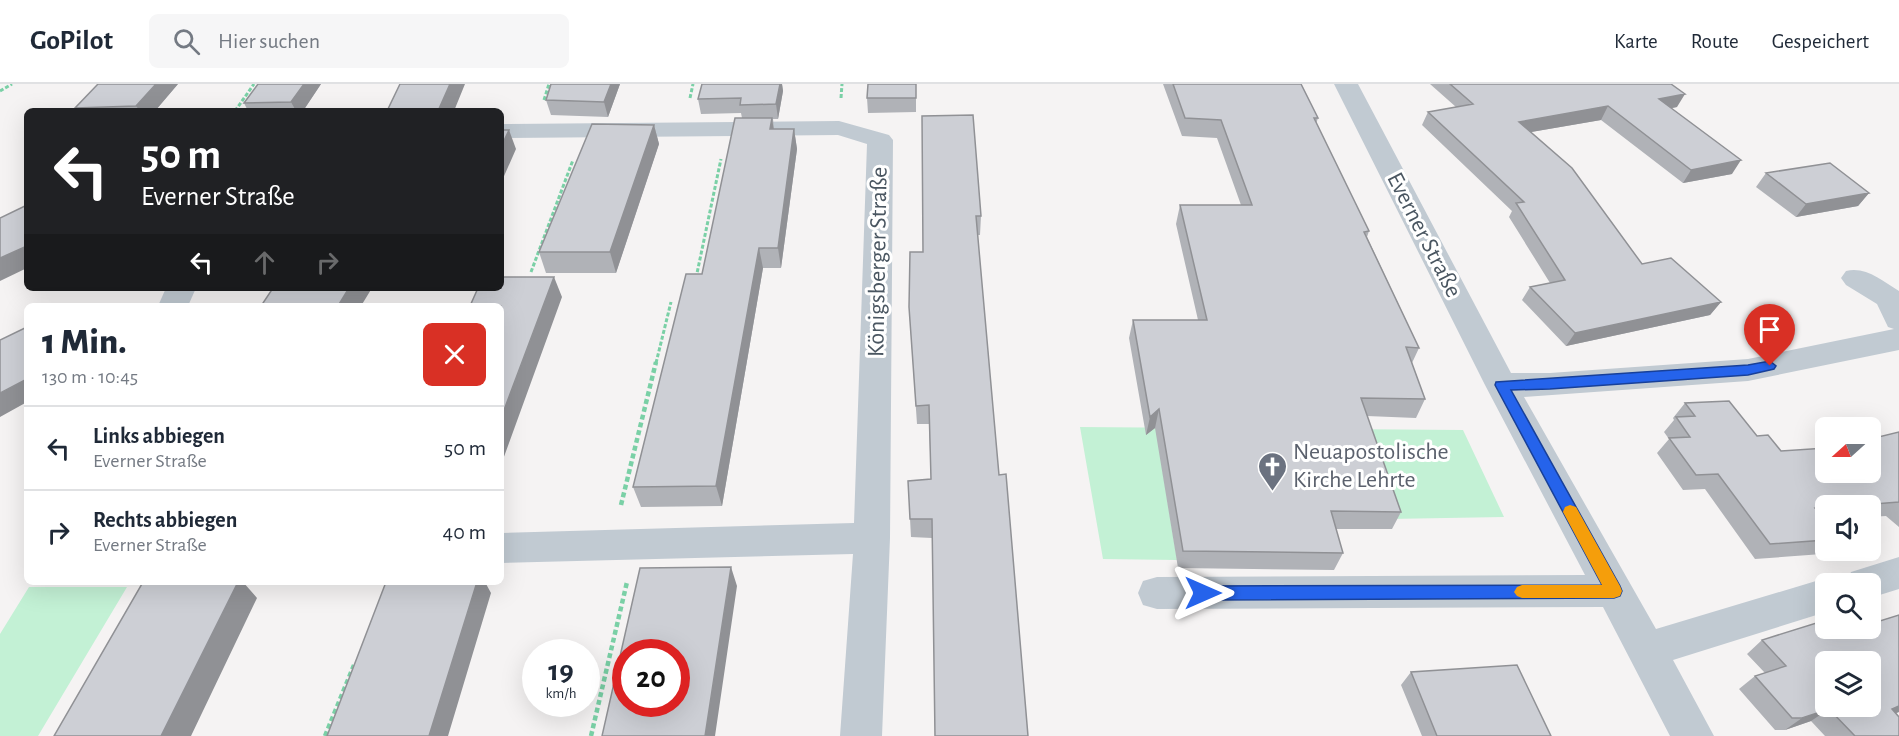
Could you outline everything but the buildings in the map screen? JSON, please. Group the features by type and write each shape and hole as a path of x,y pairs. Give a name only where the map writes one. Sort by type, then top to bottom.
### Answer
{"street":[{"name":"Everner Straße","path":"1346,84 1501,385 1693,736"},
{"name":"Königsberger Straße","path":"504,131 839,128 880,141 872,537 861,736"},
{"path":"1856,278 1889,298 1899,320"},
{"path":"1501,385 1550,385 1748,370 1899,339"},
{"path":"504,548 872,537"},
{"path":"1881,579 1899,573"},
{"path":"1157,593 1614,591"},
{"path":"1647,650 1815,598"}],"path":[{"path":"0,92 12,84"},
{"path":"237,108 254,84"},
{"path":"696,279 727,129"},
{"path":"531,272 584,130"},
{"path":"591,736 624,544 671,302"},
{"path":"325,736 356,659"}],"green space":[{"path":"1080,427 1463,430 1504,517 1388,519 1161,461 1177,560 1103,559"},
{"path":"29,587 127,587 38,736 0,736 0,634"}],"slow traffic":[{"path":"1522,592 1614,591 1570,512"}],"place":[{"name":"Neuapostolische Kirche Lehrte","path":"1272,492"}],"route":[{"path":"1203,593 1614,591 1501,385 1550,385 1748,370 1770,366"}]}
